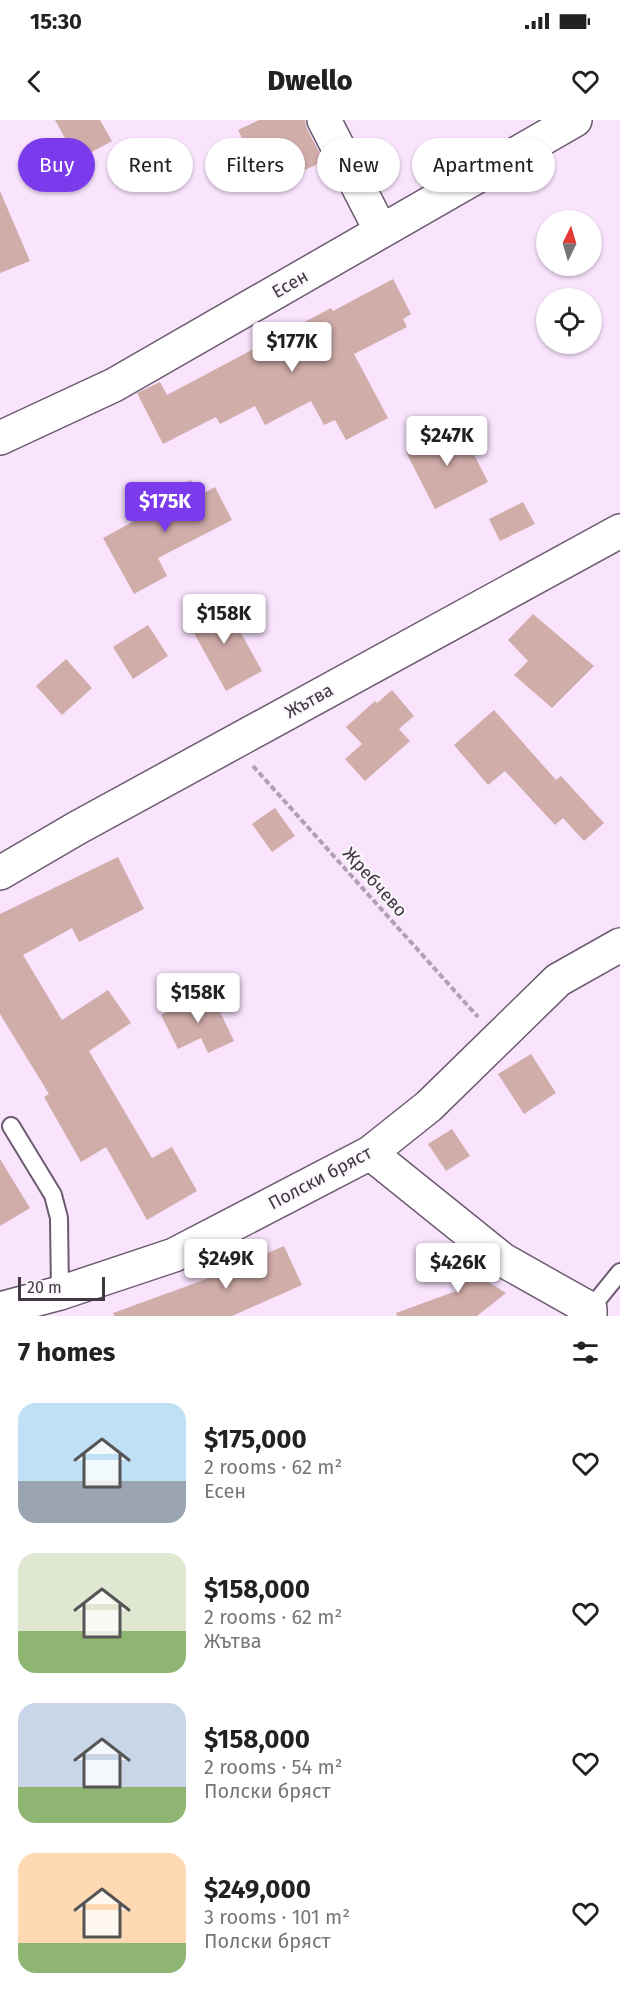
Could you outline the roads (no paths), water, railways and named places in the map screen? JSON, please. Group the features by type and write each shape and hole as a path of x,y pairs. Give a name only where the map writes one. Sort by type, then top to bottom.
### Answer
{"street":[{"path":"324,120 381,231"},
{"name":"Есен","path":"0,438 114,385 575,120"},
{"name":"Жътва","path":"0,873 77,828 620,531"},
{"name":"Полски бряст","path":"0,1309 60,1293 174,1255 370,1153 429,1106 558,980 620,945"},
{"path":"370,1153 503,1260 590,1312"}],"lane":[{"path":"11,1126 53,1195 59,1218 60,1293"},
{"path":"590,1312 620,1272"}]}
